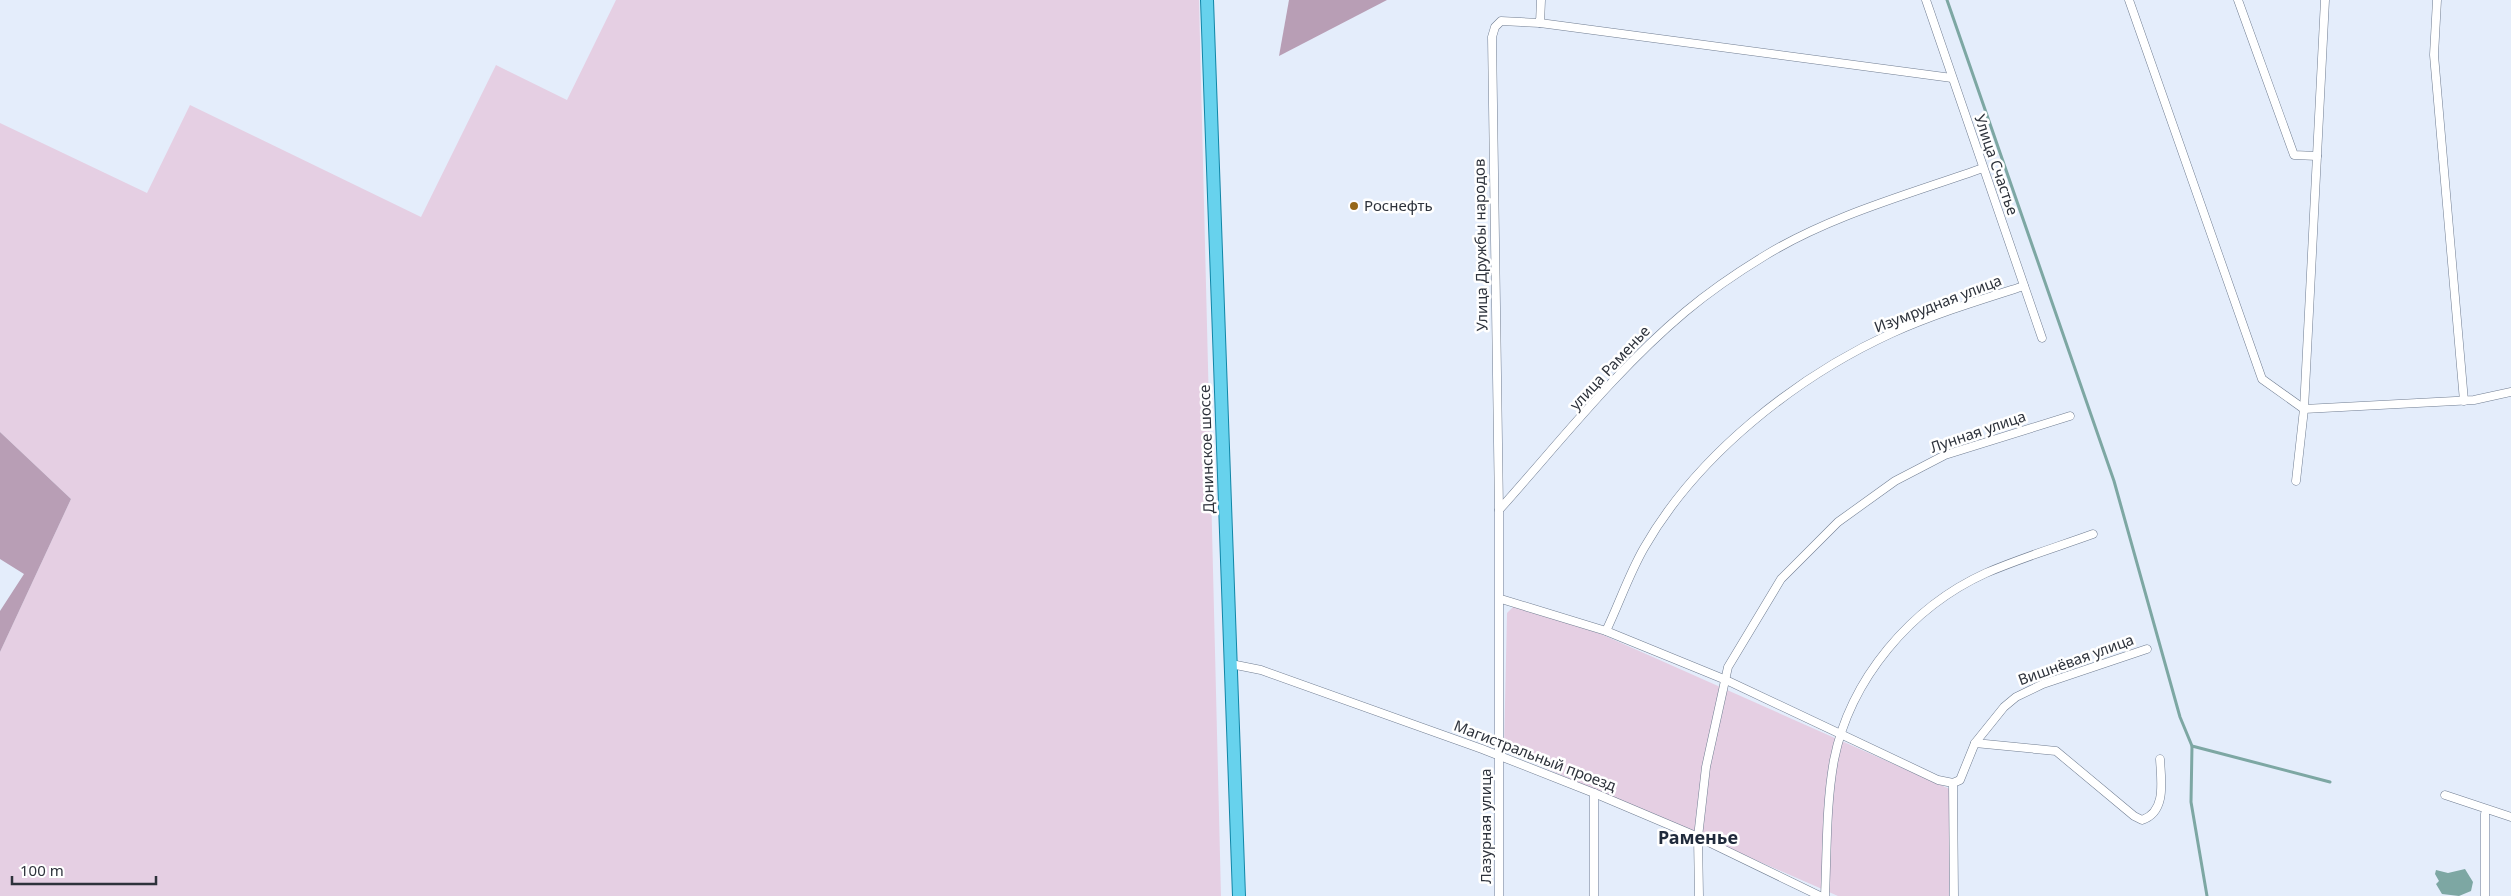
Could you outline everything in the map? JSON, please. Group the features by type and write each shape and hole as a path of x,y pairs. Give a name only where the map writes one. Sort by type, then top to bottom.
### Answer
{"main road":[{"name":"Донинское шоссе","path":"1207,0 1239,896"}],"street":[{"path":"1540,23 1541,0"},
{"name":"Улица Счастье","path":"1926,0 2042,338"},
{"path":"2129,0 2262,380 2304,409 2464,401 2511,392"},
{"path":"2238,0 2294,155 2317,156"},
{"path":"2296,481 2304,409 2325,0"},
{"path":"2437,0 2434,55 2464,401"},
{"name":"Улица Дружбы народов","path":"1499,510 1492,37 1495,27 1501,21 1540,23 1952,78"},
{"name":"улица Раменье","path":"1499,510 1650,345 1686,312 1724,283 1767,254 1834,222 1983,168"},
{"name":"Изумрудная улица","path":"1606,631 1644,548 1678,499 1730,441 1768,407 1837,362 1893,333 2024,286"},
{"name":"Лунная улица","path":"1699,896 1698,837 1706,767 1728,667 1781,579 1838,522 1895,481 1945,455 2070,416"},
{"path":"1499,510 1500,756"},
{"path":"1825,896 1830,794 1840,735 1860,690 1875,665 1900,635 1927,609 1986,573 2093,534"},
{"path":"1500,598 1606,631 1726,680 1938,780 1954,783 1954,896"},
{"name":"Вишнёвая улица","path":"1954,783 1960,780 1976,743 2004,707 2025,691 2147,649"},
{"name":"Магистральный проезд","path":"1231,664 1261,670 1500,756 1594,793 1698,837 1820,896"},
{"path":"1976,743 2056,751 2134,816 2142,820 2153,813 2159,803 2160,759"},
{"name":"Лазурная улица","path":"1499,896 1500,756"},
{"path":"1594,793 1594,896"},
{"path":"2445,795 2511,817"},
{"path":"2485,814 2485,896"}],"shaded area":[{"path":"616,0 1199,0 1221,896 0,896 0,652 71,499 0,432 0,123 147,193 190,105 421,217 496,65 567,100"},
{"path":"1289,0 1387,0 1279,56"},
{"path":"0,432 71,499 0,652 0,611 24,574 0,559"},
{"path":"1514,606 1601,634 1952,790 1949,896 1838,896 1504,750 1507,613"},
{"path":"2465,869 2473,882 2471,891 2459,896 2442,894 2436,884 2439,881 2435,874 2436,870 2448,873"}],"waterway":[{"path":"1947,0 2114,481 2180,717 2192,746 2330,782"},
{"path":"2192,746 2191,802 2207,896"}],"place":[{"name":"Роснефть","path":"1354,206"}],"district":[{"name":"Раменье","path":"1698,838"}]}
